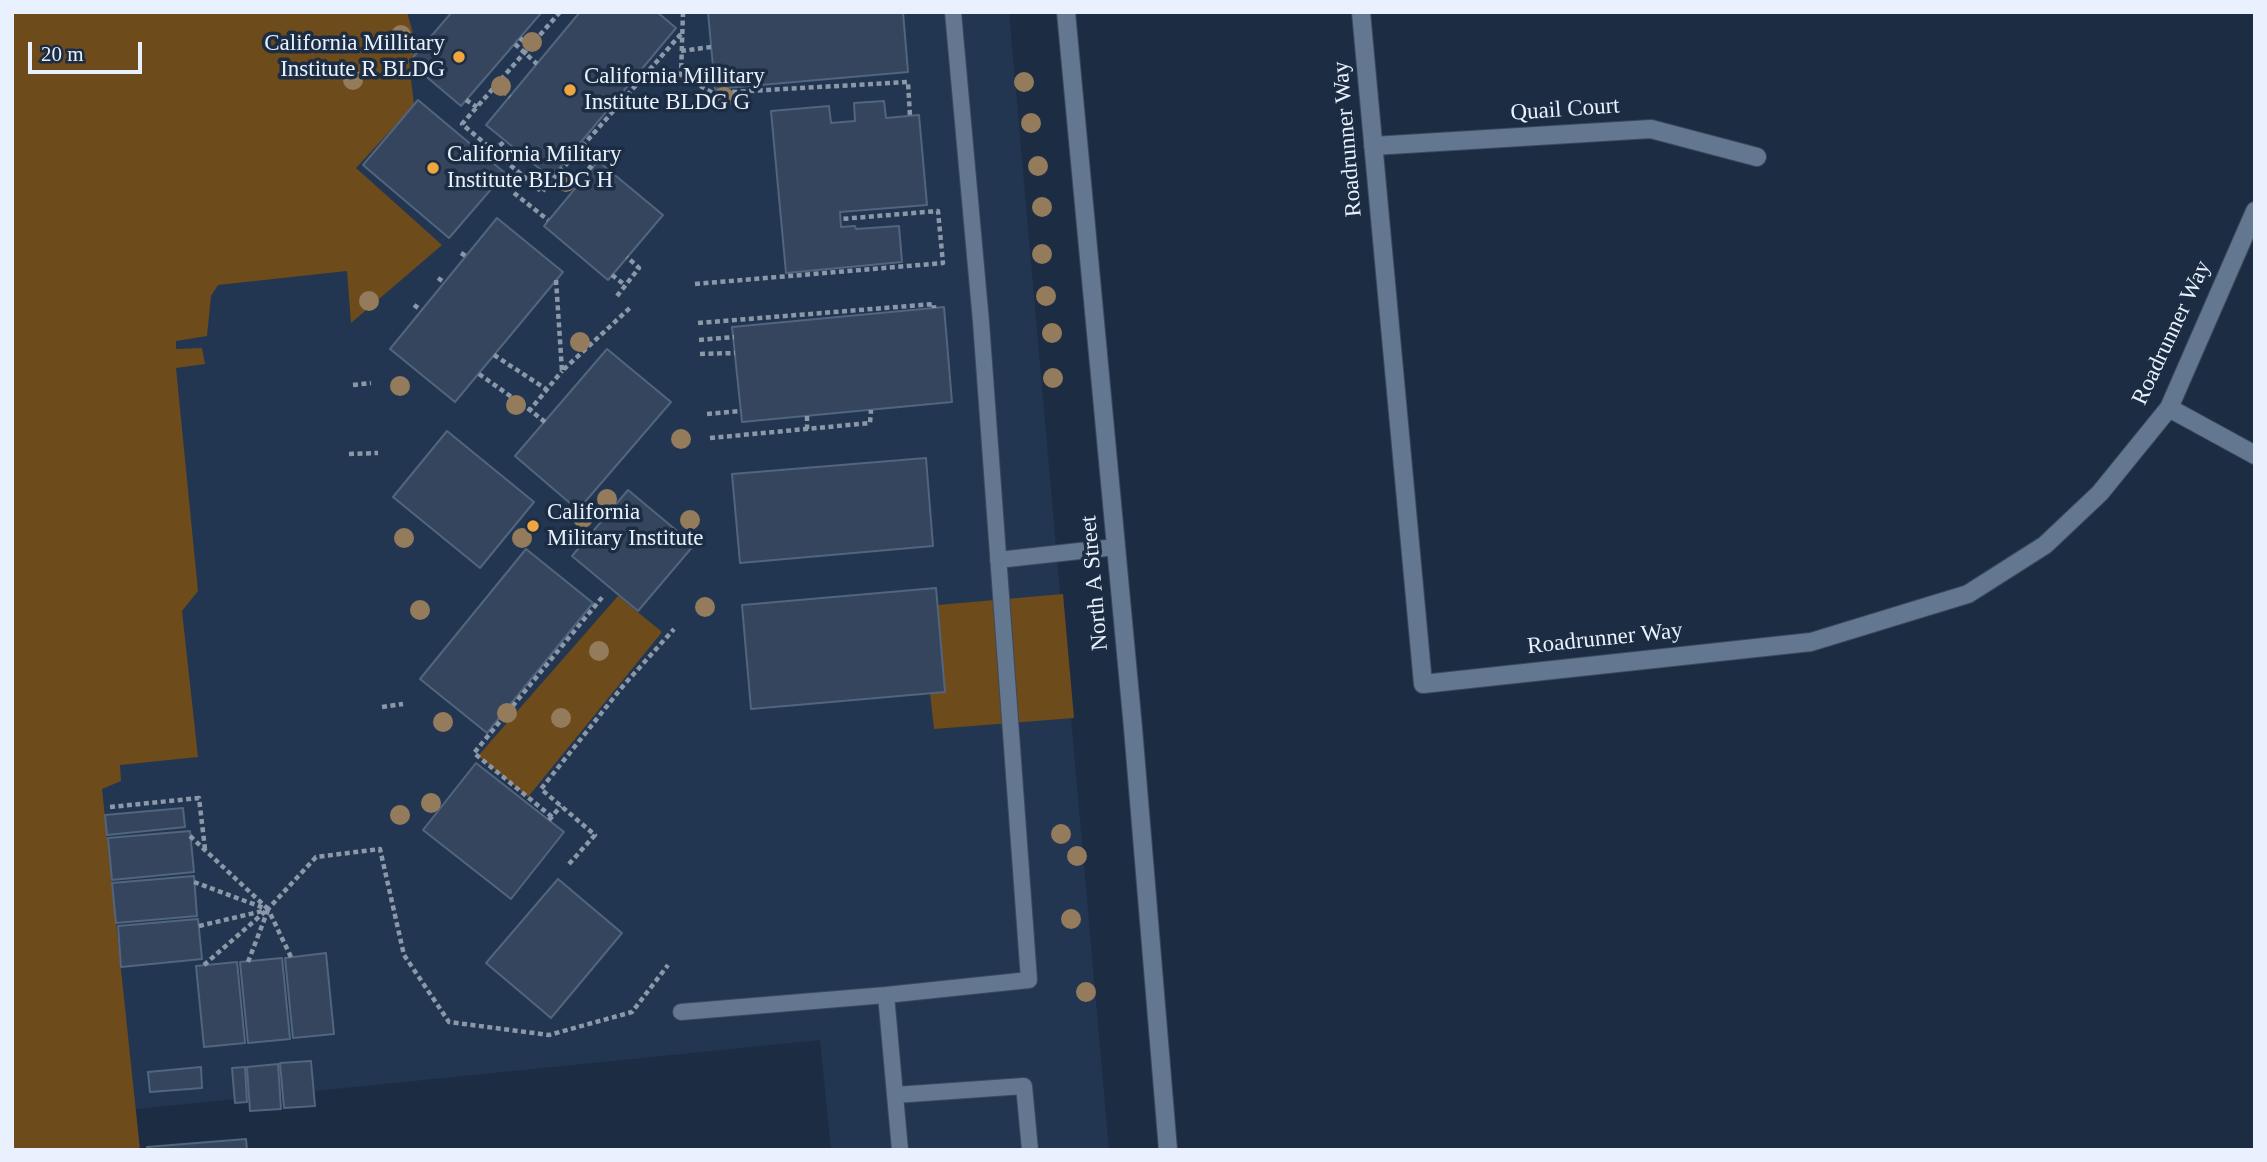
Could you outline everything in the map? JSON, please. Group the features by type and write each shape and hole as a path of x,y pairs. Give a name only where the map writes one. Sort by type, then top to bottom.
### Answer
{"street":[{"name":"North A Street","path":"1066,12 1134,741 1168,1150"},
{"name":"Roadrunner Way","path":"1361,12 1423,684 1811,642 1968,594 2045,545 2100,493 2169,408 2255,211"},
{"name":"Quail Court","path":"1373,146 1651,129 1757,157"},
{"path":"2169,408 2255,455"}],"lane":[{"path":"681,1012 1029,980 981,322 953,12"},
{"path":"998,560 1116,547"},
{"path":"886,995 900,1150"},
{"path":"895,1095 1024,1086 1030,1150"}],"path":[{"path":"560,12 462,124 542,192 681,34"},
{"path":"683,12 681,75 713,93 908,82 910,116"},
{"path":"520,37 530,47"},
{"path":"514,44 537,64"},
{"path":"681,51 711,47"},
{"path":"828,79 829,86"},
{"path":"496,86 510,97"},
{"path":"466,100 477,107"},
{"path":"460,135 466,128"},
{"path":"472,146 479,139"},
{"path":"493,151 505,141"},
{"path":"576,154 592,169"},
{"path":"514,193 548,220"},
{"path":"695,284 943,263 938,211 841,219"},
{"path":"617,296 639,268 627,257"},
{"path":"612,275 625,285"},
{"path":"438,278 444,282"},
{"path":"556,280 562,371"},
{"path":"698,323 767,321 896,310 934,304 934,308"},
{"path":"414,305 421,310"},
{"path":"530,410 562,371 632,306"},
{"path":"699,340 734,337"},
{"path":"701,354 735,353"},
{"path":"494,355 546,389"},
{"path":"479,374 545,422"},
{"path":"353,385 371,383"},
{"path":"710,438 870,423 871,410"},
{"path":"707,414 741,411"},
{"path":"807,416 807,429"},
{"path":"349,454 378,453"},
{"path":"561,806 550,819 488,768 474,753 537,673 604,595"},
{"path":"569,864 595,835 541,789 674,629"},
{"path":"382,707 403,704"},
{"path":"110,807 199,798 205,849"},
{"path":"152,802 152,811"},
{"path":"140,803 140,812"},
{"path":"190,836 268,909 291,957"},
{"path":"204,965 268,909 316,857 380,849 404,955 449,1021 549,1035 632,1012 668,965"},
{"path":"194,883 268,909"},
{"path":"199,926 268,909"},
{"path":"248,962 268,909"}],"shaded area":[{"name":"California Military Institute","path":"12,12 1009,12 1109,1150 831,1150 820,1040 136,1109 140,1150 12,1150"},
{"path":"12,12 407,12 418,51 409,62 414,105 356,168 442,245 351,323 347,271 218,285 211,296 207,336 176,341 176,349 202,348 205,364 176,368 198,591 182,611 198,757 120,765 121,781 102,789 140,1150 12,1150"},
{"path":"1063,594 1074,718 934,729 930,693 945,692 938,605"},
{"path":"618,596 662,632 528,797 478,756"}],"building":[{"name":"California Millitary Institute R BLDG","path":"452,12 542,12 461,106 409,62"},
{"name":"California Millitary Institute BLDG G","path":"580,12 657,12 676,28 551,178 486,125"},
{"path":"708,12 903,12 908,72 715,89"},
{"name":"California Military Institute BLDG H","path":"418,100 505,173 449,238 363,165"},
{"path":"884,101 886,118 919,115 927,205 840,212 841,227 855,226 856,229 899,226 902,262 786,273 771,111 829,106 831,123 855,121 854,103"},
{"path":"598,161 663,215 608,280 544,226"},
{"path":"497,218 563,272 455,402 390,349"},
{"path":"944,307 952,402 742,422 732,327"},
{"path":"607,349 671,402 578,510 515,456"},
{"path":"447,431 534,502 480,568 393,497"},
{"path":"926,458 933,546 740,563 732,474"},
{"path":"628,490 694,545 638,611 572,556"},
{"path":"526,549 593,603 487,733 420,679"},
{"path":"936,588 945,692 751,709 742,605"},
{"path":"476,763 564,832 511,899 423,830"},
{"path":"183,808 185,827 107,835 105,815"},
{"path":"190,831 194,872 112,880 108,838"},
{"path":"194,876 197,916 116,923 112,883"},
{"path":"558,879 622,933 551,1018 486,963"},
{"path":"198,919 202,959 121,967 118,926"},
{"path":"326,953 334,1034 293,1038 285,958"},
{"path":"282,958 290,1039 248,1043 240,962"},
{"path":"237,962 245,1043 204,1047 196,966"},
{"path":"311,1061 315,1106 284,1108 280,1063"},
{"path":"278,1064 281,1109 250,1111 247,1067"},
{"path":"201,1067 202,1088 150,1092 148,1072"},
{"path":"245,1067 247,1102 235,1103 232,1068"},
{"path":"246,1139 247,1150 147,1150 147,1147"}],"place":[{"name":"California Millitary Institute R BLDG","path":"459,57"},
{"name":"California Millitary Institute BLDG G","path":"570,90"},
{"name":"California Military Institute BLDG H","path":"433,168"},
{"name":"California Military Institute","path":"533,526"}]}
